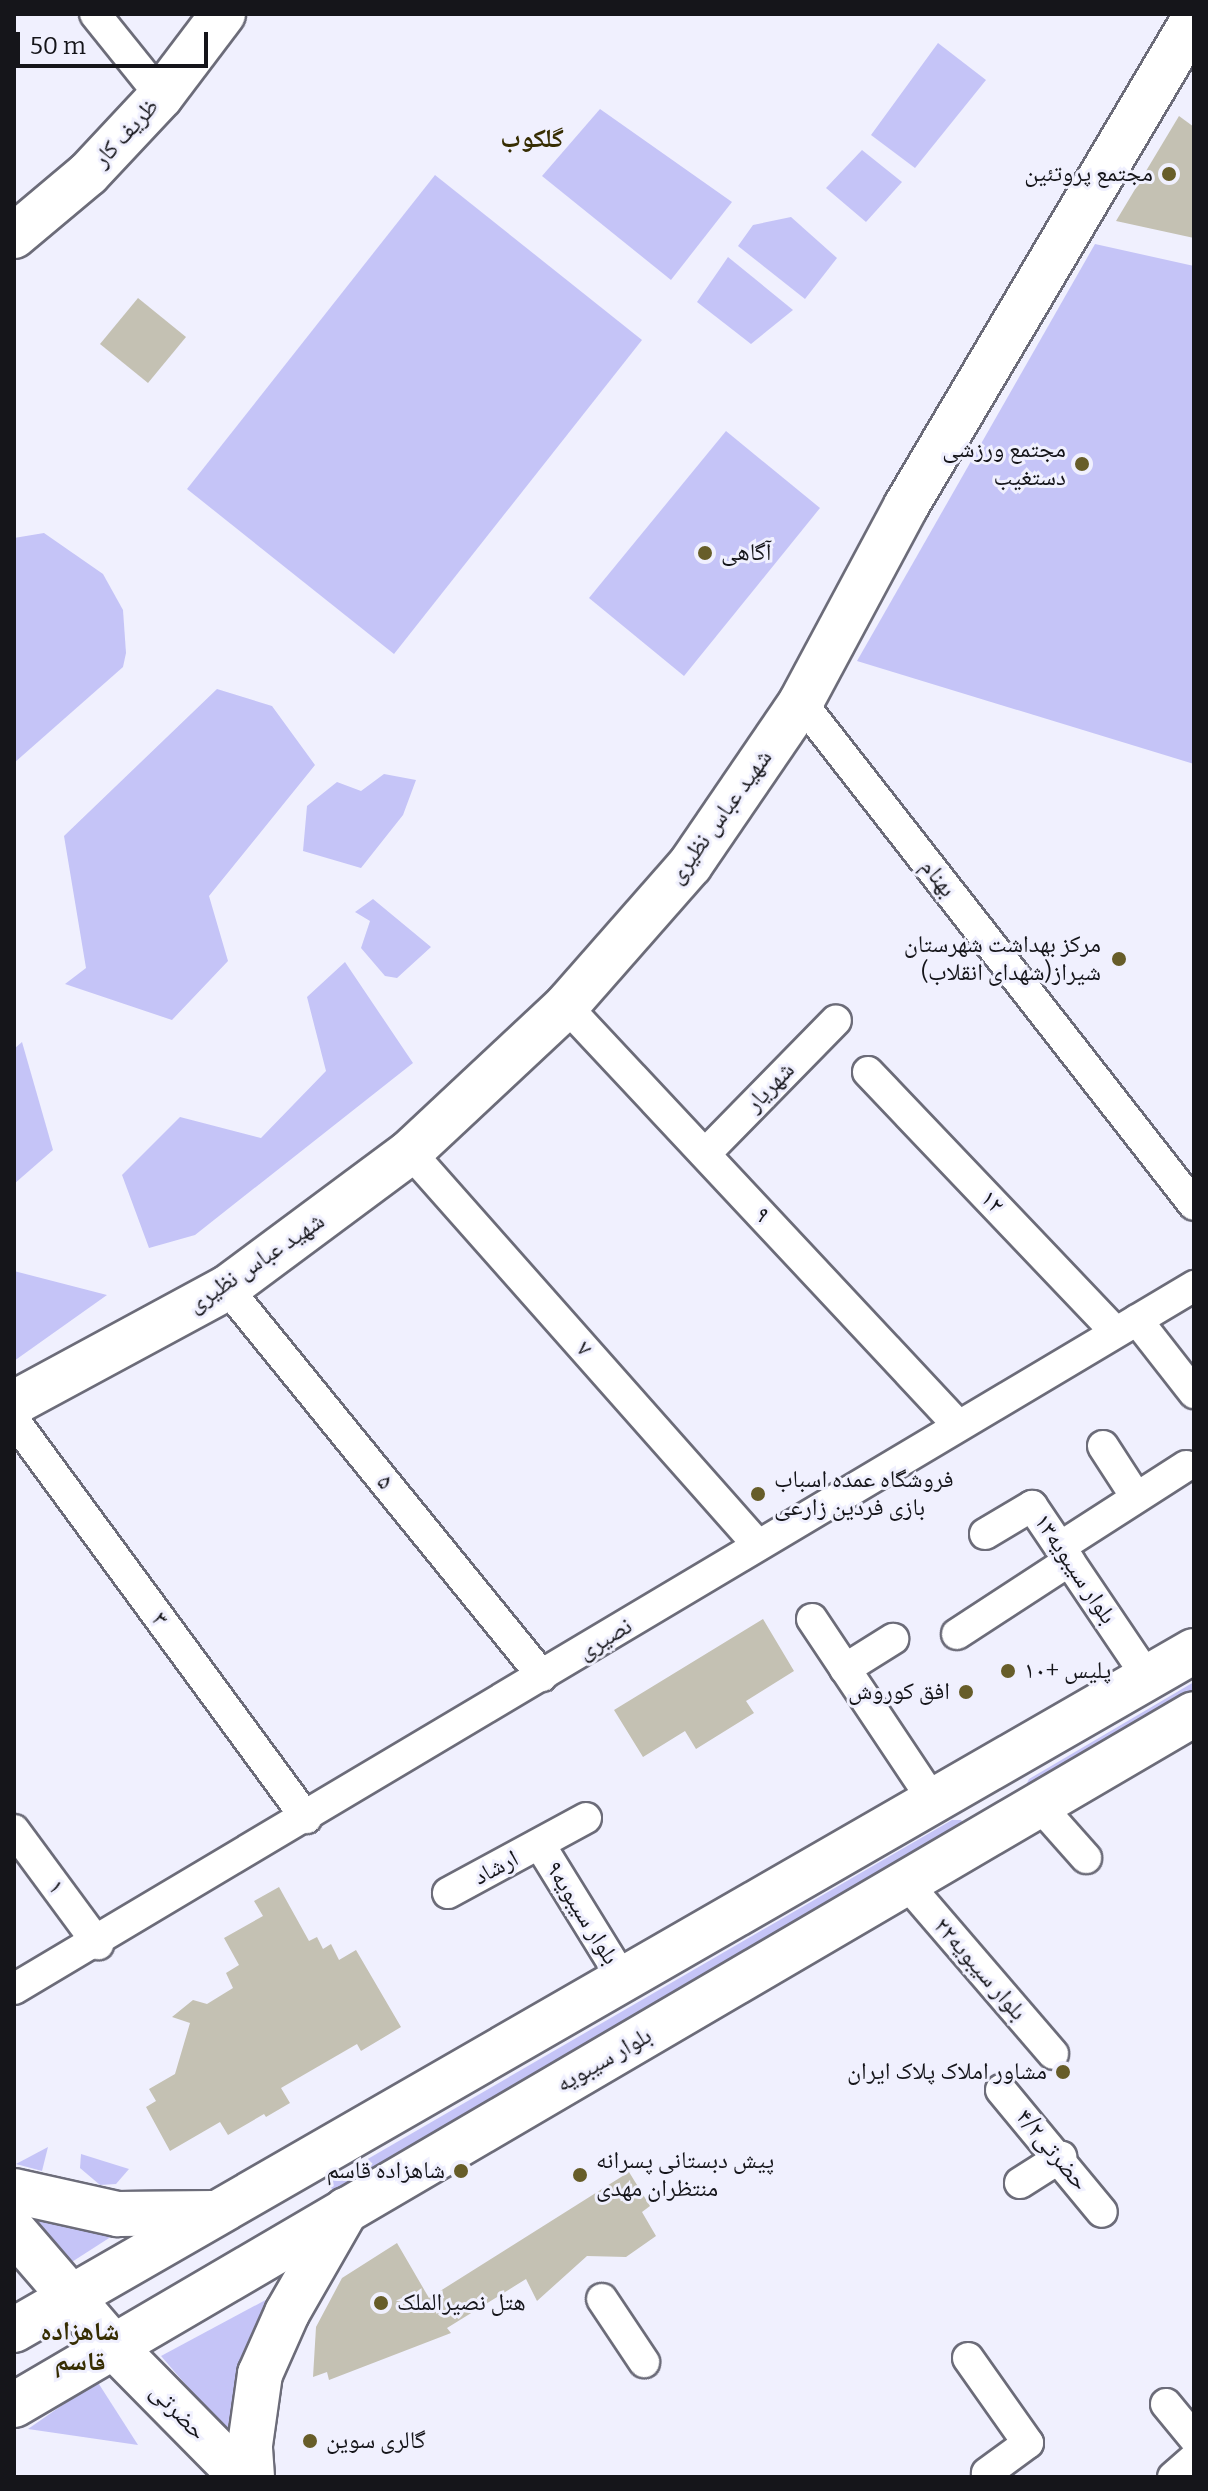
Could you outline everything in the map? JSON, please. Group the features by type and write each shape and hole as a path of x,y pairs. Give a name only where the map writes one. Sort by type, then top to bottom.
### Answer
{"main road":[{"name":"ظریف کار","path":"14,236 88,174 161,96 223,14"},
{"name":"شهید عباس نظیری","path":"14,1403 227,1288 410,1152 566,1006 690,865 801,702 906,506 1194,19"},
{"path":"14,2330 1194,1651"},
{"name":"بلوار سیبویه","path":"14,2405 1194,1714"},
{"path":"951,1792 998,1829"},
{"path":"14,2191 118,2214 219,2213"},
{"path":"252,2477 250,2445 260,2374 287,2313 346,2210"},
{"name":"حضرتی","path":"14,2231 114,2347 242,2477"}],"street":[{"path":"95,14 161,96"},
{"name":"بهنام","path":"801,702 1194,1205"},
{"name":"۹","path":"566,1006 958,1425"},
{"name":"شهریار","path":"705,1154 836,1020"},
{"name":"۱۲","path":"868,1072 1194,1393"},
{"name":"۷","path":"410,1152 758,1545"},
{"name":"نصیری","path":"14,1989 98,1944 1194,1286"},
{"name":"۵","path":"227,1288 542,1676"},
{"name":"۳","path":"14,1420 306,1818"},
{"path":"1103,1446 1136,1497"},
{"path":"957,1634 1136,1497 1186,1466"},
{"name":"بلوار سیبویه۱۳","path":"985,1534 1032,1506 1148,1678"},
{"path":"812,1619 845,1669 951,1792"},
{"path":"845,1669 893,1639"},
{"path":"1039,1805 1086,1858"},
{"name":"ارشاد","path":"448,1893 586,1818"},
{"name":"۱","path":"14,1830 98,1944"},
{"name":"بلوار سیبویه۹","path":"540,1845 624,1981"},
{"name":"بلوار سیبویه۲۲","path":"907,1884 1053,2054"},
{"name":"حضرتی۴/۲","path":"1001,2090 1061,2157 1102,2212"},
{"path":"1020,2183 1061,2157"},
{"path":"602,2299 644,2362"},
{"path":"968,2358 1028,2443 987,2473"},
{"path":"1166,2404 1194,2438"},
{"path":"1173,2477 1194,2459"}],"shaded area":[{"path":"938,43 986,80 915,168 871,135"},
{"path":"600,109 732,202 671,280 542,176"},
{"path":"862,150 902,182 866,222 826,188"},
{"path":"435,175 642,340 394,654 187,489"},
{"path":"791,217 837,258 805,299 738,246 753,225"},
{"name":"مجتمع ورزشی دستغیب","path":"1095,244 1194,266 1194,764 857,661"},
{"path":"728,257 793,310 751,344 697,302"},
{"name":"آگاهی","path":"726,431 820,508 684,676 589,598"},
{"path":"44,533 103,574 123,610 126,653 123,667 14,763 14,538"},
{"path":"217,689 272,706 315,765 209,896 228,961 172,1020 65,984 86,968 64,836"},
{"path":"384,774 416,780 403,815 361,868 303,851 307,806 337,782 361,791"},
{"path":"373,899 431,947 397,978 385,976 361,948 370,921 355,912"},
{"path":"345,962 413,1063 195,1235 149,1248 122,1175 180,1117 261,1138 326,1071 307,997"},
{"path":"22,1042 53,1150 14,1184 14,1049"},
{"path":"14,1271 107,1295 14,1361"},
{"path":"1194,1682 1194,1697 1031,1790 1025,1787 1029,1779"},
{"path":"952,1820 961,1820 965,1826 960,1833 333,2191 328,2182"},
{"path":"48,2147 42,2171 16,2164"},
{"path":"81,2154 129,2169 116,2184 100,2185 80,2168"},
{"path":"19,2217 120,2231 64,2267"},
{"path":"286,2289 231,2437 161,2356"},
{"path":"97,2381 138,2445 28,2429"}],"building":[{"name":"مجتمع پروتئین","path":"1179,116 1194,127 1194,238 1116,221"},
{"path":"138,298 186,337 148,383 100,344"},
{"path":"763,1619 794,1671 746,1701 754,1713 696,1749 685,1731 643,1757 614,1710"},
{"path":"279,1887 309,1941 317,1937 323,1949 331,1944 339,1960 356,1950 401,2027 361,2051 357,2044 281,2088 290,2103 266,2117 264,2114 228,2135 220,2122 170,2151 146,2107 156,2101 149,2089 175,2074 190,2023 172,2017 193,2000 207,2004 233,1988 226,1973 239,1965 224,1938 263,1916 254,1901"},
{"path":"629,2172 650,2206 642,2212 656,2236 626,2257 587,2256 537,2301 526,2279 447,2328 451,2333 329,2380 327,2372 313,2377 316,2327 342,2278 397,2243 429,2298"}],"place":[{"name":"مجتمع پروتئین","path":"1169,174"},
{"name":"مجتمع ورزشی دستغیب","path":"1082,464"},
{"name":"آگاهی","path":"705,553"},
{"name":"مرکز بهداشت شهرستان شیراز(شهدای انقلاب)","path":"1119,959"},
{"name":"فروشگاه عمده اسباب بازی فردین زارعی","path":"758,1494"},
{"name":"پلیس +۱۰","path":"1008,1671"},
{"name":"افق کوروش","path":"966,1692"},
{"name":"مشاور املاک پلاک ایران","path":"1063,2072"},
{"name":"شاهزاده قاسم","path":"461,2171"},
{"name":"پیش دبستانی پسرانه منتظران مهدی","path":"580,2175"},
{"name":"هتل نصیرالملک","path":"381,2303"},
{"name":"گالری سوین","path":"310,2441"}],"district":[{"name":"گلکوب","path":"532,139"},
{"name":"شاهزاده قاسم","path":"80,2347"}]}
